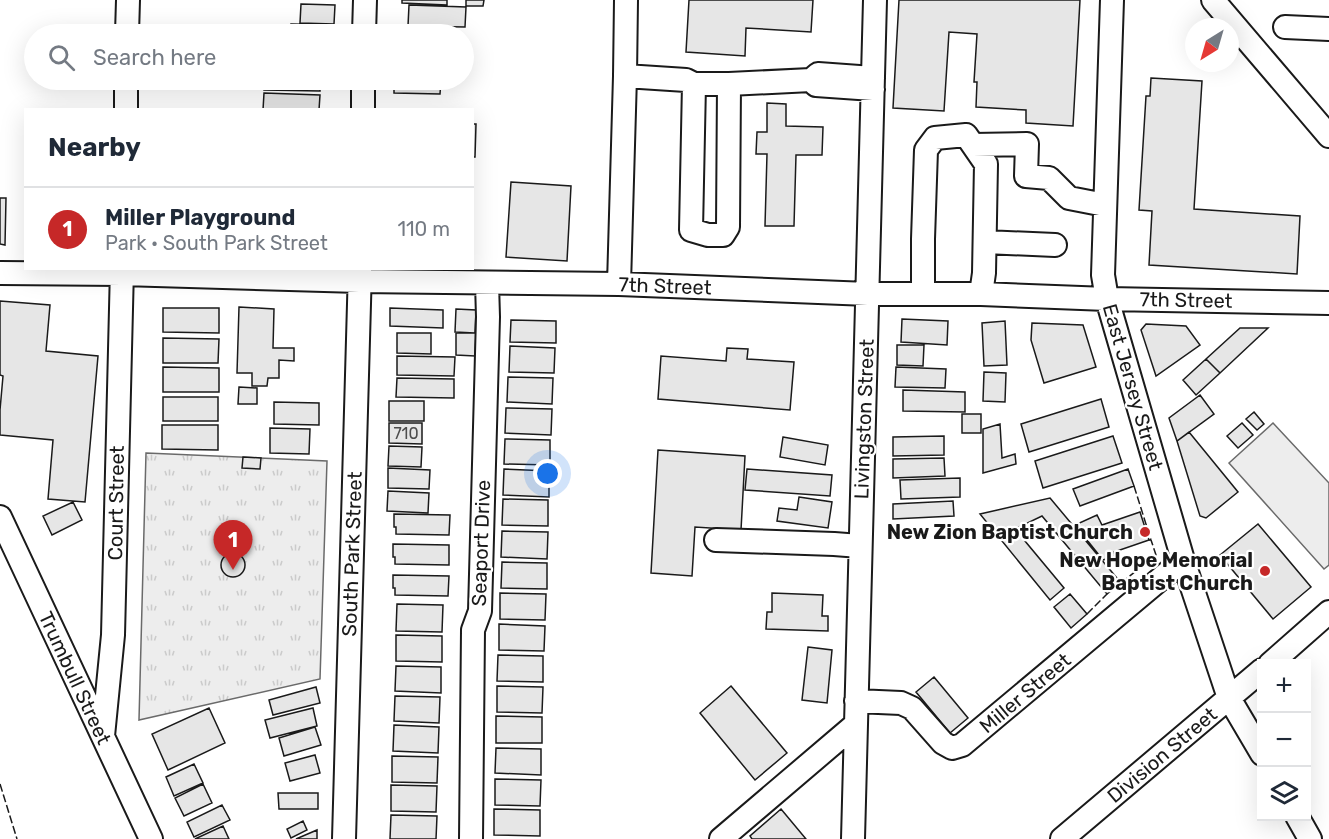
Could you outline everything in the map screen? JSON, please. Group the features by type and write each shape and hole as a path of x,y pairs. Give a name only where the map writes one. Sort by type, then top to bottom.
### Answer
{"street":[{"path":"127,24 128,0"},
{"path":"364,0 364,24"},
{"path":"619,284 626,0"},
{"name":"Livingston Street","path":"853,839 875,0"},
{"name":"East Jersey Street","path":"1112,0 1103,275 1107,298 1183,560 1229,698 1257,746"},
{"path":"1213,0 1329,135"},
{"path":"1286,27 1329,29"},
{"path":"625,76 686,80 694,84 729,84 811,80 818,74 873,83"},
{"path":"694,84 691,230 708,235 723,235 728,227 729,84"},
{"path":"126,90 126,108"},
{"path":"363,90 363,108"},
{"path":"923,293 926,150 935,138 966,135 986,164 984,273 981,294"},
{"path":"973,145 1027,144 1026,176 1049,178 1069,198 1105,205"},
{"path":"985,242 1055,245"},
{"name":"7th Street","path":"0,273 122,271 360,275 488,283 619,284 868,294 981,294 1329,303"},
{"name":"Court Street","path":"103,736 113,635 122,271"},
{"name":"South Park Street","path":"344,839 360,275"},
{"name":"Seaport Drive","path":"471,839 473,630 480,611 488,283"},
{"name":"Trumbull Street","path":"0,517 151,839"},
{"path":"716,540 860,546"},
{"name":"Miller Street","path":"856,701 901,703 912,708 943,743 952,748 962,745 1183,560"},
{"path":"1274,659 1329,612"},
{"name":"Division Street","path":"1062,839 1257,674"},
{"path":"721,839 856,724"},
{"path":"1300,821 1310,839"}],"shaded area":[{"path":"1273,423 1329,483 1329,565 1324,569 1229,463"}],"green space":[{"path":"146,453 327,461 320,679 139,720"}],"building":[{"path":"402,0 447,0 447,5 402,3"},
{"path":"466,0 484,0 483,6 466,6"},
{"path":"689,0 813,0 811,32 746,28 745,56 686,52"},
{"path":"899,0 1080,0 1073,126 1026,123 1026,110 976,107 977,82 974,82 977,34 949,32 944,111 893,108"},
{"path":"301,4 335,5 334,24 300,23"},
{"path":"409,5 466,7 465,24 408,24"},
{"path":"1151,78 1202,81 1194,209 1300,216 1297,274 1149,265 1152,211 1139,210 1146,96 1150,96"},
{"path":"264,90 320,90 320,91"},
{"path":"394,90 440,90 440,94 394,93"},
{"path":"264,93 320,95 319,108 263,108"},
{"path":"767,103 786,104 786,126 823,127 822,155 796,155 794,226 765,226 767,154 756,154 757,132 767,132"},
{"path":"474,124 476,124 475,157"},
{"path":"511,182 571,186 567,261 506,257"},
{"path":"0,198 6,198 5,245 0,244"},
{"path":"0,301 50,305 46,351 98,356 85,502 48,499 53,440 0,435 3,376 0,375"},
{"path":"239,307 274,309 273,348 294,348 294,361 279,360 279,378 268,378 267,386 252,386 252,373 237,373"},
{"path":"163,308 219,308 219,333 163,332"},
{"path":"390,308 443,310 443,328 390,326"},
{"path":"456,309 476,310 475,333 455,332"},
{"path":"902,319 948,321 947,345 901,342"},
{"path":"511,320 556,321 556,343 510,342"},
{"path":"1005,321 1007,365 984,366 982,323"},
{"path":"1032,323 1083,325 1096,367 1044,383 1031,340"},
{"path":"1146,324 1186,326 1200,345 1156,376 1141,330"},
{"path":"1240,328 1268,328 1220,373 1206,359"},
{"path":"397,333 431,333 431,354 397,353"},
{"path":"456,333 476,333 475,356 456,355"},
{"path":"163,338 219,339 218,363 163,363"},
{"path":"897,345 924,345 923,366 897,365"},
{"path":"510,346 555,348 554,373 509,372"},
{"path":"727,348 748,349 747,359 794,362 790,410 658,399 661,356 726,361"},
{"path":"397,356 455,357 454,376 397,375"},
{"path":"1206,359 1220,373 1196,395 1183,380"},
{"path":"163,367 219,368 219,392 163,392"},
{"path":"896,367 946,369 945,388 895,387"},
{"path":"984,372 1006,373 1005,402 983,401"},
{"path":"508,377 553,378 552,404 507,402"},
{"path":"397,378 454,379 454,398 396,397"},
{"path":"239,387 257,388 257,404 238,404"},
{"path":"903,390 965,392 965,412 903,411"},
{"path":"1200,395 1214,414 1177,441 1169,418"},
{"path":"163,397 218,397 218,421 163,421"},
{"path":"1101,399 1109,427 1029,452 1021,424"},
{"path":"389,401 424,401 424,421 389,421"},
{"path":"274,402 319,403 319,425 274,424"},
{"path":"506,408 552,409 551,435 505,433"},
{"path":"1254,412 1264,424 1257,430 1246,419"},
{"path":"962,414 981,414 981,433 962,433"},
{"path":"389,423 422,423 422,444 389,443"},
{"path":"1242,423 1253,435 1238,448 1227,436"},
{"path":"1000,424 1002,458 1015,454 1016,464 983,473 983,429"},
{"path":"162,425 218,425 218,450 162,449"},
{"path":"270,428 310,429 309,454 270,453"},
{"path":"1189,432 1238,492 1206,518 1200,516 1177,441"},
{"path":"944,436 944,455 893,456 893,437"},
{"path":"1113,436 1122,463 1043,488 1035,461"},
{"path":"783,437 828,445 825,465 780,457"},
{"path":"505,439 550,440 550,465 504,464"},
{"path":"389,446 422,447 421,467 388,466"},
{"path":"658,450 745,456 741,530 695,527 692,576 651,573"},
{"path":"243,457 261,458 260,469 242,468"},
{"path":"944,458 945,476 893,478 893,459"},
{"path":"388,468 430,470 429,489 388,488"},
{"path":"504,469 549,471 549,497 503,495"},
{"path":"747,469 832,475 830,496 745,490"},
{"path":"1128,469 1134,486 1080,506 1073,489"},
{"path":"960,478 960,497 901,499 900,480"},
{"path":"388,491 429,493 428,513 387,511"},
{"path":"799,497 832,502 828,528 777,521 779,508 797,510"},
{"path":"1050,498 1121,583 1107,594 1042,516 1015,529 1064,588 1050,600 980,514"},
{"path":"503,499 548,500 548,526 502,525"},
{"path":"953,501 954,516 893,519 893,504"},
{"path":"73,502 82,520 52,535 43,516"},
{"path":"1140,512 1149,540 1114,552 1115,556 1103,560 1075,525 1097,515 1102,525"},
{"path":"394,514 450,515 449,535 396,534"},
{"name":"New Hope Memorial Baptist Church","path":"1258,524 1311,587 1273,619 1220,555"},
{"path":"502,531 548,532 547,559 501,557"},
{"path":"393,544 449,545 449,565 395,564"},
{"path":"228,553 238,553 245,560 245,570 238,577 228,577 221,570 221,560"},
{"path":"502,562 547,563 547,589 501,588"},
{"path":"393,575 449,576 448,596 395,595"},
{"path":"500,593 546,594 545,620 500,619"},
{"path":"772,593 823,595 822,616 828,616 828,631 766,629 767,612 772,612"},
{"path":"1070,594 1087,614 1071,628 1054,607"},
{"path":"397,604 443,605 442,632 396,631"},
{"path":"499,624 545,626 544,651 499,650"},
{"path":"396,635 442,636 442,662 396,661"},
{"path":"808,647 832,650 827,703 802,700"},
{"path":"498,655 543,656 543,682 497,681"},
{"path":"396,666 441,667 441,693 395,691"},
{"path":"934,677 968,718 950,733 916,692"},
{"path":"497,686 543,687 542,713 497,712"},
{"path":"731,686 787,753 755,780 700,713"},
{"path":"316,687 320,703 273,715 269,700"},
{"path":"395,696 440,697 439,723 394,721"},
{"path":"209,708 225,743 168,770 152,734"},
{"path":"313,708 317,726 270,738 265,720"},
{"path":"496,716 542,717 542,743 496,743"},
{"path":"394,725 439,727 438,753 393,751"},
{"path":"315,727 321,745 284,756 279,738"},
{"path":"496,748 541,749 541,775 495,773"},
{"path":"315,755 320,773 290,781 285,763"},
{"path":"392,756 438,757 437,783 392,782"},
{"path":"194,764 203,783 174,796 166,777"},
{"path":"495,779 541,780 540,806 495,805"},
{"path":"203,784 212,803 184,816 175,798"},
{"path":"391,785 437,786 436,812 391,811"},
{"path":"278,793 318,793 318,809 279,809"},
{"path":"222,805 230,820 194,837 187,822"},
{"path":"494,809 540,810 540,836 494,835"},
{"path":"781,809 806,839 752,839 750,836"},
{"path":"391,815 437,816 436,839 390,839"},
{"path":"303,821 307,830 291,838 287,829"},
{"path":"223,826 229,839 195,839"},
{"path":"317,830 317,839 296,839"}],"fence":[{"path":"1134,486 1151,540"},
{"path":"1121,583 1156,555 1151,540 1149,540"},
{"path":"1087,614 1107,594"},
{"path":"0,784 17,839"}],"place":[{"name":"New Zion Baptist Church","path":"1145,532"},
{"name":"Miller Playground","path":"233,570"},
{"name":"New Hope Memorial Baptist Church","path":"1265,571"}]}
